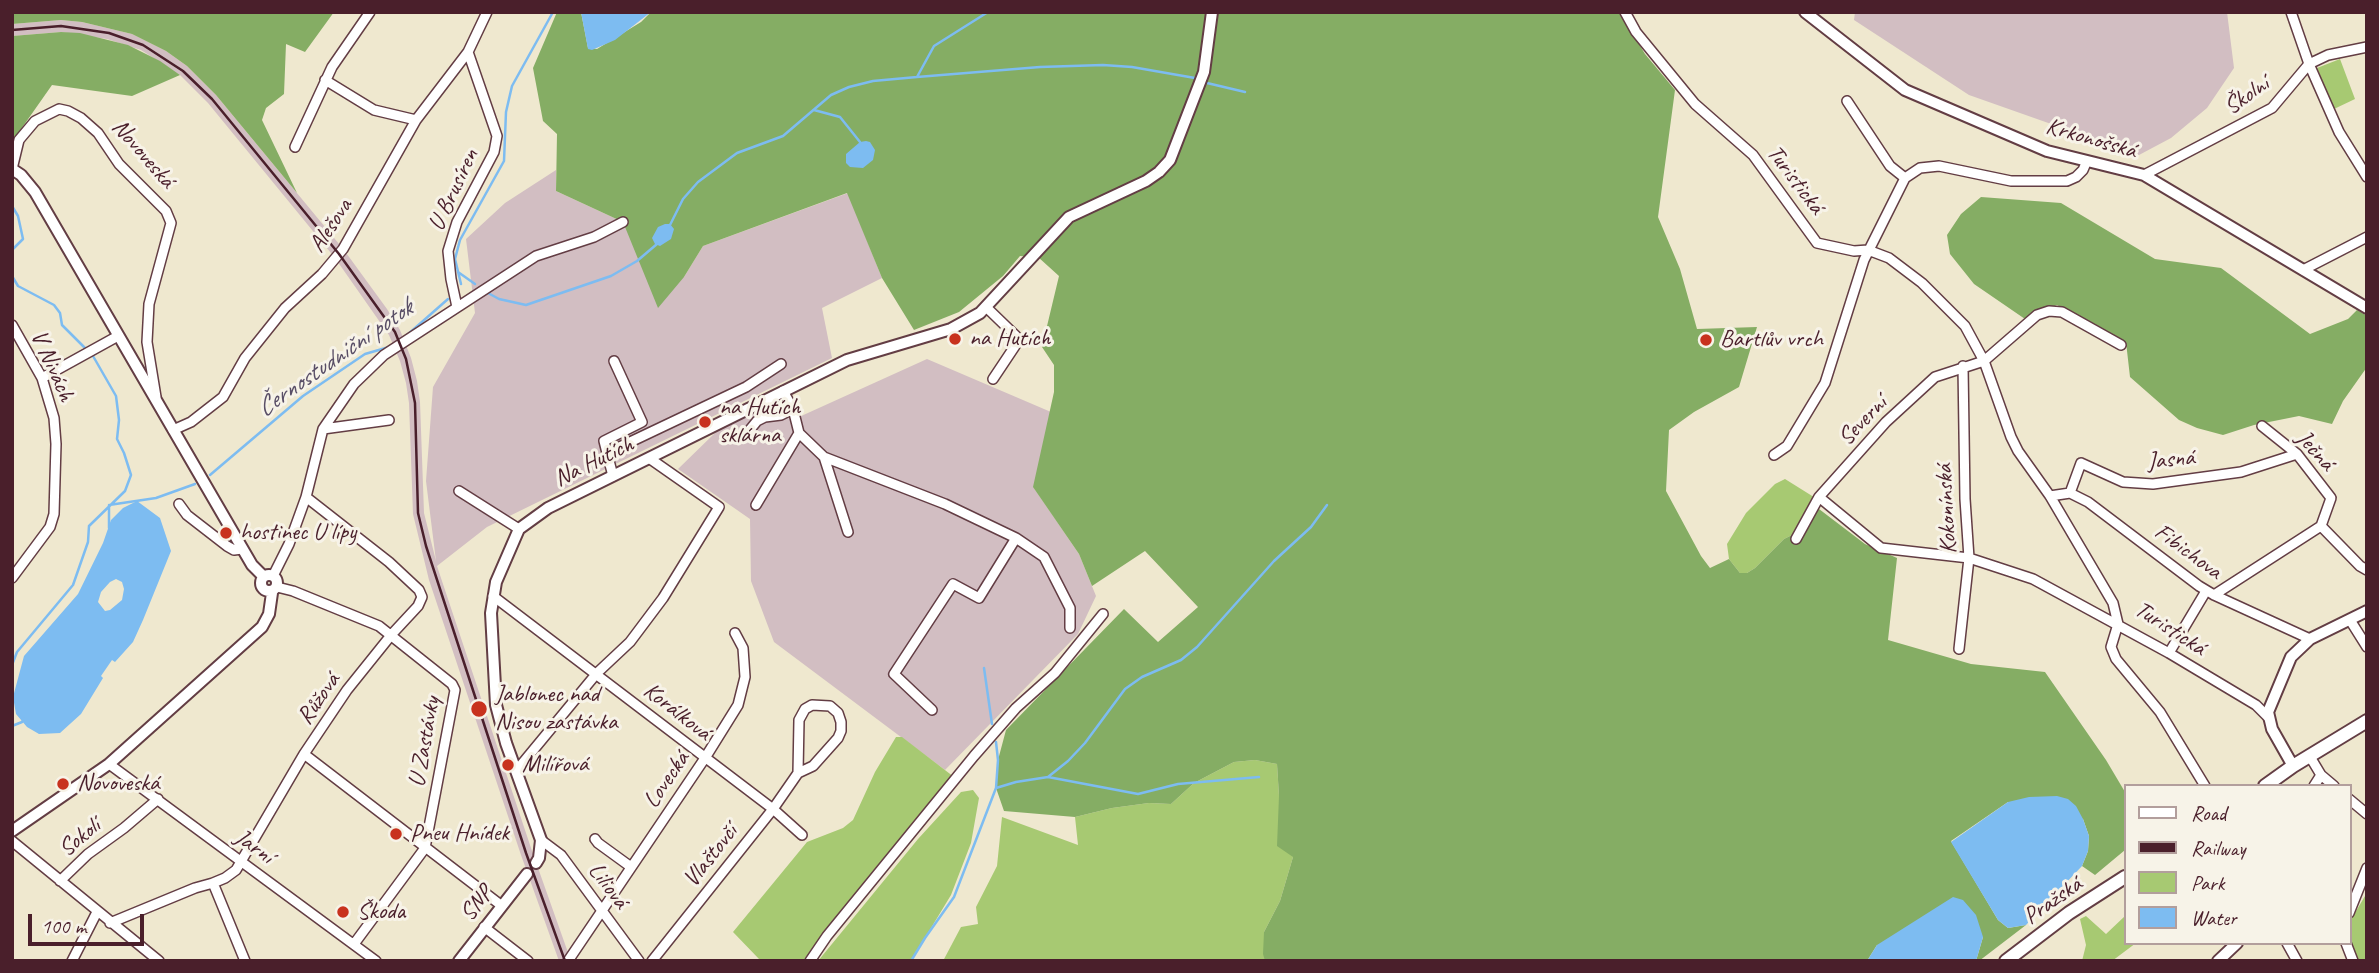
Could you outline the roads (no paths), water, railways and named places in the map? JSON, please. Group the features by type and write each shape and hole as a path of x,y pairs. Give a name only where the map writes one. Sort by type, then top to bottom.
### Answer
{"main road":[{"path":"2267,784 2309,755 2365,725"},
{"name":"Pražská","path":"2006,961 2069,913 2124,878"}],"street":[{"path":"295,147 325,80 370,12"},
{"name":"Alešova","path":"173,430 191,422 223,397 245,358 280,314 322,274 343,249 416,120 468,52 487,12"},
{"name":"Na Hutích","path":"541,840 496,705 491,613 493,596 502,562 519,529 548,508 857,356 951,329 973,318 1069,217 1146,181 1170,160 1203,72 1212,12"},
{"name":"Turistická","path":"1625,12 1636,32 1695,104 1753,155 1817,243 1854,251 1868,250 1889,258 1922,283 1965,326 1984,360 2011,437 2105,586 2118,624 2256,705 2268,717"},
{"name":"Krkonošská","path":"1805,12 1905,90 2047,151 2144,176 2367,308"},
{"path":"2291,12 2309,64 2339,132 2367,177"},
{"path":"2309,64 2328,55 2367,47"},
{"name":"U Brusíren","path":"457,307 448,251 457,222 494,152 497,136 468,52"},
{"name":"Školní","path":"2144,176 2272,108 2309,64"},
{"path":"325,80 374,110 416,120"},
{"path":"1847,100 1891,166 1905,178"},
{"name":"Novoveská","path":"158,406 147,342 149,304 171,223 166,211 119,164 98,133 81,118 59,109 35,121 19,140 12,169 21,175 35,192 158,406 242,549 252,565 271,583"},
{"path":"1774,455 1787,446 1825,383 1868,250 1905,178 1920,168 1939,166 2011,181 2067,181 2076,177 2086,163"},
{"path":"12,831 109,764 262,627 269,614 271,583 289,544 306,496 323,429 354,384 384,355 536,256 594,237 623,222"},
{"path":"2303,270 2367,237"},
{"path":"986,307 1016,336 1015,346 993,379"},
{"path":"1984,360 2037,316 2049,311 2062,312 2121,345"},
{"name":"V Nivách","path":"12,325 32,358 54,418 54,514 50,527 12,578"},
{"path":"41,379 118,336"},
{"name":"Severní","path":"1796,539 1819,497 1886,422 1935,377 1984,360"},
{"path":"613,476 604,441 642,422 614,361"},
{"path":"607,453 746,387 780,364"},
{"name":"Kokonínská","path":"1959,649 1969,558 1965,499 1963,366"},
{"path":"783,391 793,408 799,433 824,457 945,504 1016,538 1044,557 1070,608 1070,628"},
{"path":"744,438 757,421 765,416 781,415 793,408"},
{"path":"323,429 389,420"},
{"name":"Ječná","path":"2262,426 2297,454 2331,498 2321,526"},
{"path":"756,505 799,433"},
{"name":"Jasná","path":"2070,493 2081,463 2123,482 2152,484 2241,472 2297,454"},
{"path":"824,457 848,532"},
{"path":"516,771 597,673 630,642 663,598 719,507 649,458"},
{"path":"459,491 519,529"},
{"path":"2050,496 2070,493"},
{"name":"Fibichova","path":"2070,493 2088,502 2210,593 2310,639"},
{"name":"Růžová","path":"110,923 225,878 241,861 304,754 347,690 418,606 422,597 419,590 389,562 306,496"},
{"path":"1819,497 1881,548 1969,558 2033,579 2118,624 2112,647 2116,659 2160,712 2204,784"},
{"name":"Novoveská","path":"179,504 187,515 227,546 234,550 242,549"},
{"path":"2169,653 2210,593 2321,526 2367,570"},
{"path":"932,710 894,674 953,584 979,598 1016,538"},
{"name":"U Zastávky","path":"271,583 379,626 452,684 455,691 425,848 354,944"},
{"name":"Korálková","path":"493,596 773,809 802,835"},
{"path":"2292,766 2268,717 2269,707 2291,657 2310,639 2367,611"},
{"path":"810,961 827,936 974,756 1016,708 1055,673 1103,614"},
{"path":"2350,620 2367,647"},
{"name":"Lovecká","path":"568,961 738,705 745,677 743,648 735,633"},
{"name":"Vlaštovčí","path":"652,961 773,809 798,773 813,766 838,738 841,722 838,713 830,706 812,705 805,709 799,720 798,773"},
{"path":"304,754 502,906"},
{"path":"2309,755 2321,775 2332,784"},
{"name":"Jarní","path":"109,764 376,961"},
{"path":"2315,784 2321,775"},
{"name":"Sokolí","path":"60,881 88,854 158,799"},
{"path":"2351,801 2367,814"},
{"path":"595,839 631,867"},
{"path":"536,863 540,858 541,840"},
{"name":"Liliová","path":"541,840 561,855 639,961"},
{"name":"Sokolí","path":"12,841 159,961"},
{"path":"2351,908 2367,868"},
{"name":"SNP","path":"459,961 527,873"},
{"path":"213,883 245,961"},
{"path":"72,961 97,912"},
{"path":"484,928 528,961"},
{"path":"2218,961 2235,945"},
{"path":"2288,945 2297,961"}],"water":[{"path":"581,12 651,12 615,40 592,50 588,49"},
{"path":"860,142 870,142 875,150 873,160 863,168 850,167 846,163 846,154"},
{"path":"670,224 674,229 671,239 660,246 655,244 652,238 658,227"},
{"path":"137,501 160,518 171,551 133,642 115,662 112,660 81,714 60,733 39,734 27,727 16,714 13,697 24,656 78,594 111,520 123,508","holes":["116,579 122,582 122,600 105,611 98,602 101,592"]},
{"path":"2057,796 2068,799 2076,806 2089,836 2088,851 2082,866 2026,925 2008,928 1998,920 1951,842 2008,802 2029,797"},
{"path":"1953,897 1963,900 1976,915 1983,937 1976,961 1867,961 1877,945"}],"waterway":[{"name":"Černostudniční potok","path":"461,284 455,259 460,240 504,161 506,112 512,86 553,12"},
{"path":"669,227 683,199 698,182 737,153 783,136 831,95 849,87 873,81 917,77 934,46 988,12"},
{"path":"917,77 1103,65 1195,78"},
{"path":"1207,83 1245,92"},
{"path":"814,110 840,117 860,142"},
{"path":"12,121 12,131"},
{"path":"12,206 18,216 23,239 12,250"},
{"path":"488,293 499,299 526,305 611,276 637,261 657,244"},
{"path":"458,272 475,284"},
{"path":"12,276 18,286 54,305 60,313 62,325 93,356 116,396 119,420 117,439 131,475 125,491 89,526 88,542 73,585 17,652 12,665"},
{"name":"Černostudniční potok","path":"406,336 448,299"},
{"name":"Černostudniční potok","path":"210,475 303,396 365,354 389,347"},
{"name":"Černostudniční potok","path":"109,528 109,505 156,498 195,484"},
{"path":"1048,777 1085,743 1125,689 1142,677 1181,660 1197,647 1274,561 1311,527 1327,505"},
{"path":"984,668 992,724"},
{"path":"12,726 24,719"},
{"path":"911,961 954,897 996,788 996,742"},
{"path":"996,788 1048,777 1138,794 1178,784 1259,777"}],"railway":[{"path":"12,30 61,26 109,33 143,45 183,71 212,99 339,254 395,332 406,359 415,403 418,513 426,546 526,853 565,961"}],"place":[{"name":"na Hutích","path":"955,339"},
{"name":"Bartlův vrch","path":"1706,340"},
{"name":"na Hutích sklárna","path":"705,422"},
{"name":"hostinec U lípy","path":"226,533"},
{"name":"Jablonec nad Nisou zastávka","path":"479,709"},
{"name":"Milířová","path":"508,765"},
{"name":"Novoveská","path":"63,784"},
{"name":"Pneu Hnídek","path":"396,834"},
{"name":"Škoda","path":"343,912"}]}
